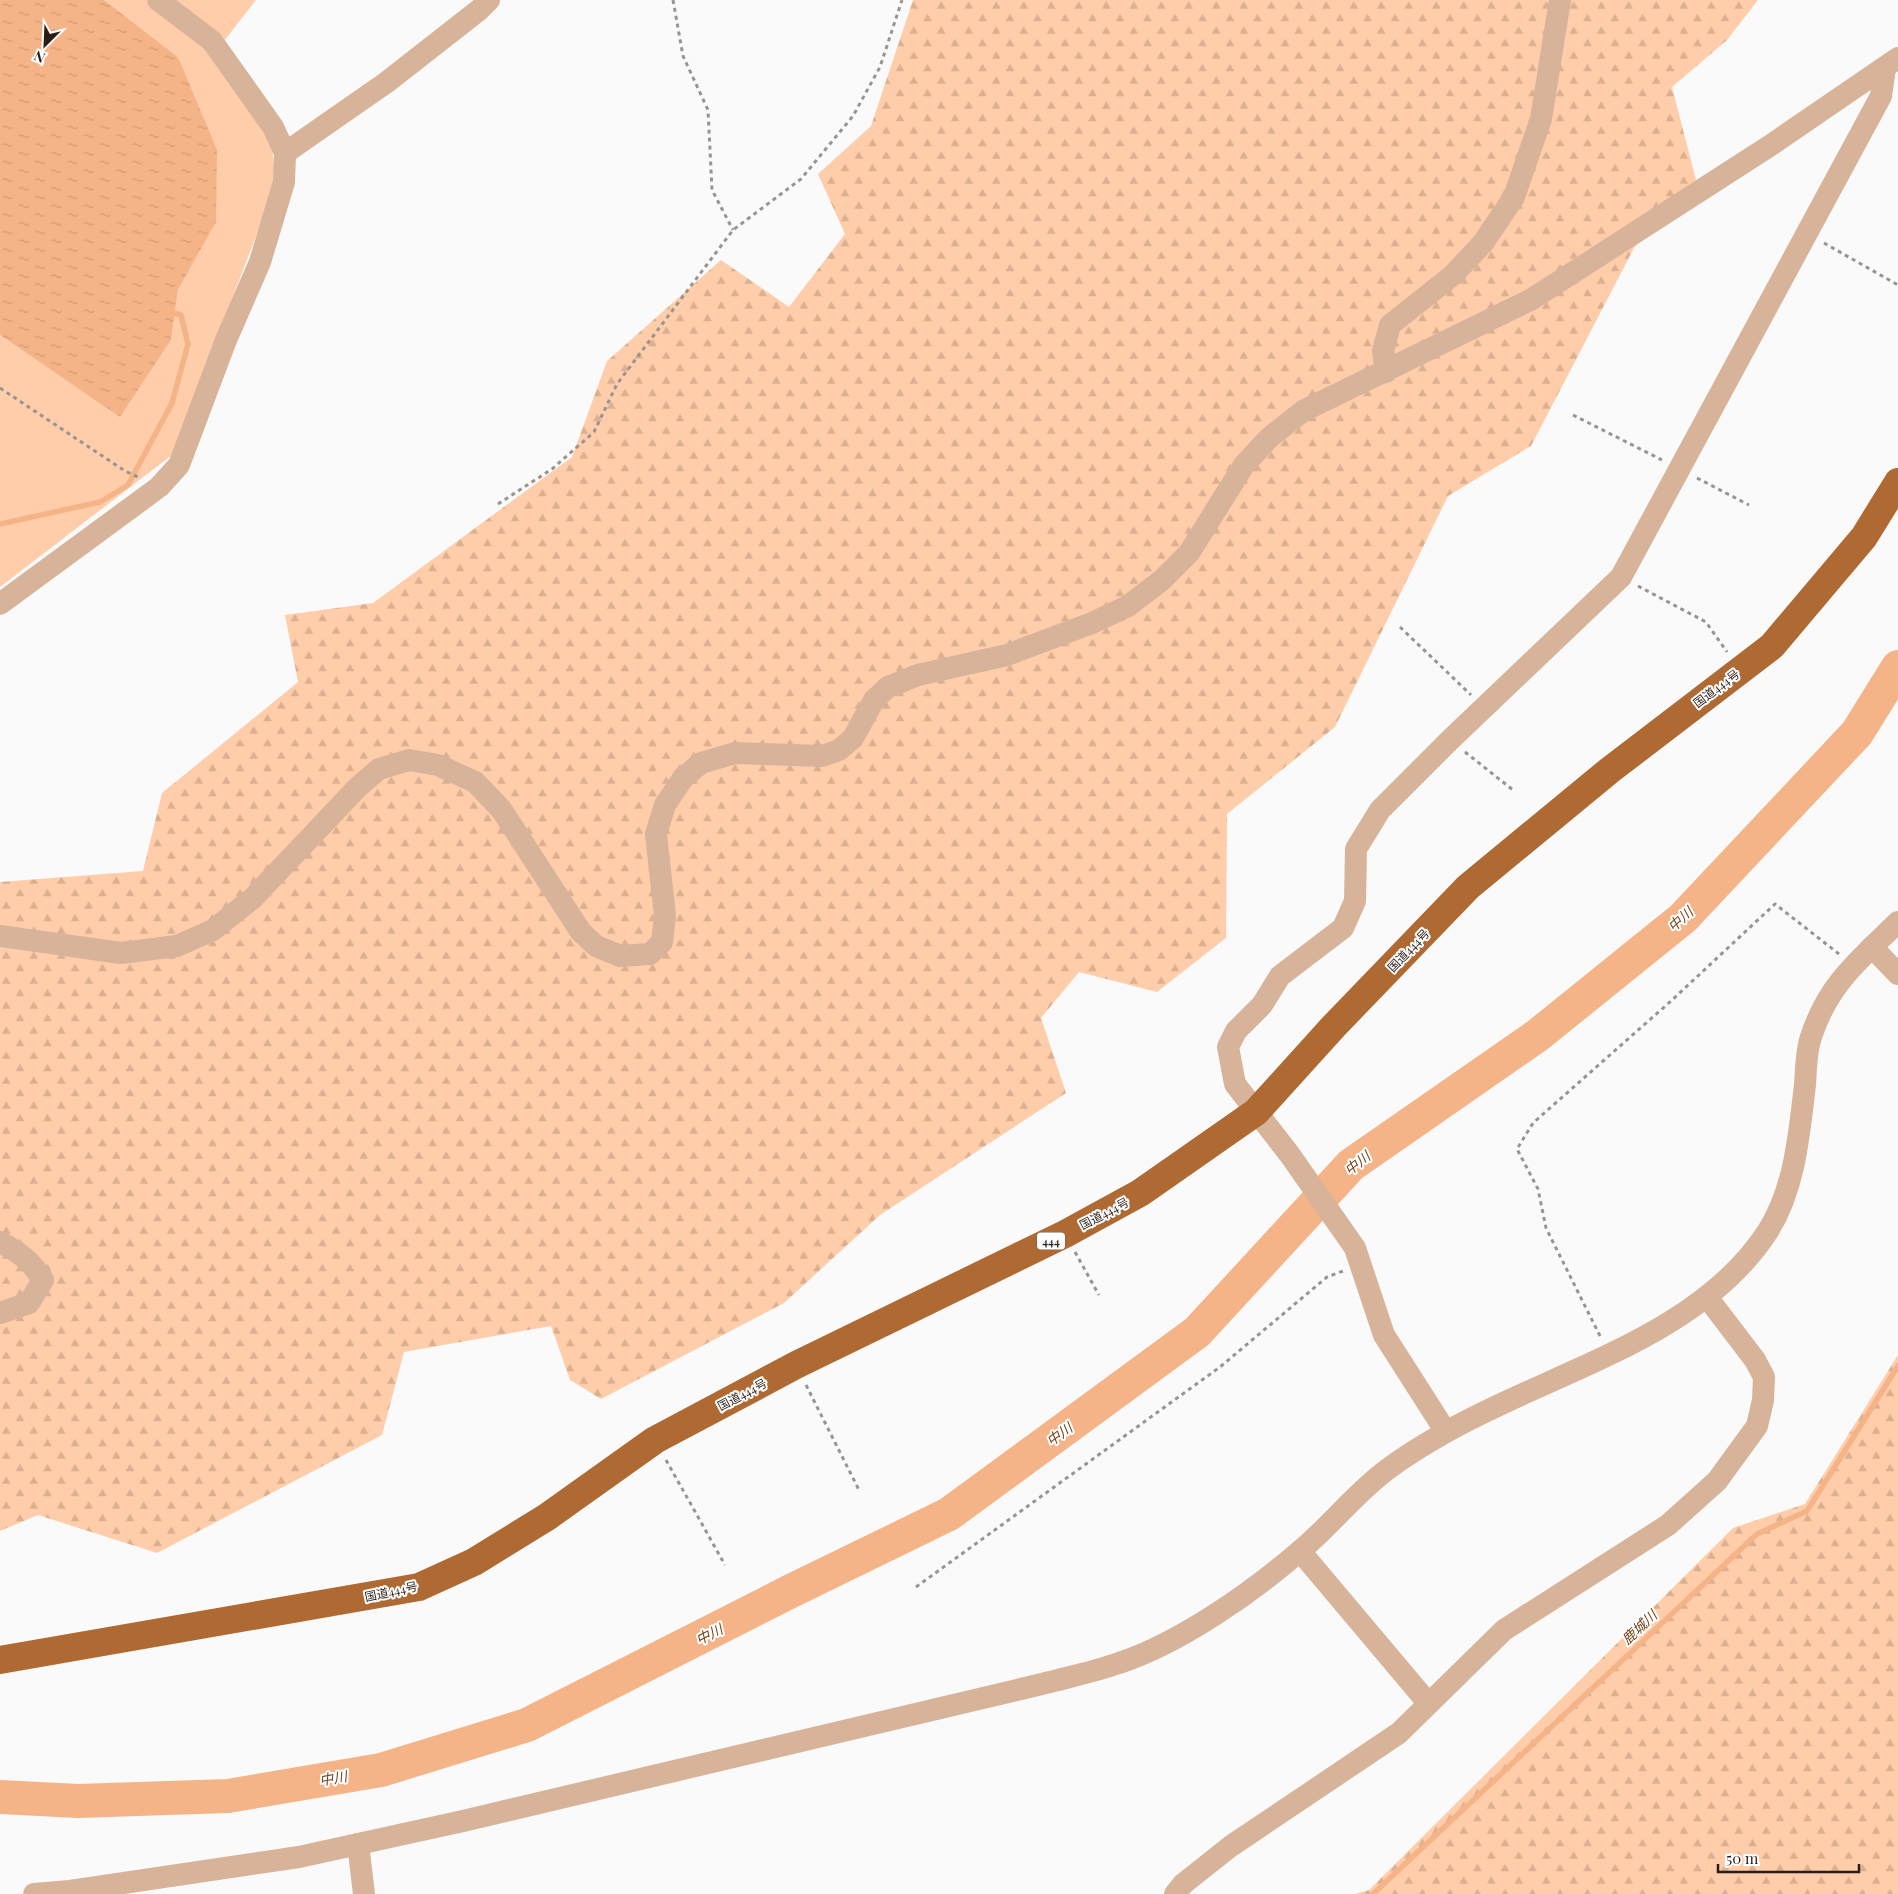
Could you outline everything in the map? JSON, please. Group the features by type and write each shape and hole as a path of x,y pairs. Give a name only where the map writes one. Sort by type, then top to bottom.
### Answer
{"highway":[{"name":"国道444号","path":"0,1660 419,1587 474,1562 547,1518 655,1440 796,1365 1065,1234 1140,1194 1256,1112 1333,1027 1468,887 1610,770 1772,646 1864,536 1898,482"}],"street":[{"path":"0,604 159,487 179,465 226,340 260,262 284,182 285,153 274,126 212,41 158,0"},
{"path":"285,153 387,82 479,10 489,0"},
{"path":"1386,372 1383,351 1390,325 1453,275 1483,243 1514,197 1541,119 1560,0"},
{"path":"0,936 121,953 177,946 213,930 253,898 357,788 378,769 410,760 438,765 475,782 501,809 581,932 596,946 620,956 650,954 662,942 665,916 656,834 664,805 683,778 701,763 735,753 822,756 839,750 853,738 874,700 888,687 918,675 1007,655 1092,623 1128,606 1162,580 1189,553 1244,465 1269,438 1304,411 1532,299 1771,145 1891,63"},
{"path":"1446,1432 1384,1335 1358,1256 1290,1155 1235,1084 1228,1047 1236,1031 1262,1005 1280,976 1343,928 1355,901 1356,850 1380,810 1450,740 1621,577 1882,96 1891,63"},
{"path":"34,1894 70,1891 298,1857 358,1844 894,1720 1121,1663 1185,1632 1250,1591 1300,1551 1383,1472 1446,1432 1648,1334 1707,1297 1744,1265 1784,1203 1800,1134 1809,1039 1829,994 1853,965 1898,922"},
{"path":"1872,947 1898,974"},
{"path":"0,1242 20,1253 33,1264 43,1280 29,1303 0,1313"},
{"path":"1175,1894 1183,1884 1231,1846 1399,1733 1504,1630 1668,1525 1717,1481 1757,1426 1763,1400 1764,1377 1755,1360 1707,1297"},
{"path":"1300,1551 1428,1703"},
{"path":"358,1844 364,1894"}],"path":[{"path":"673,0 684,56 708,110 712,190 733,230"},
{"path":"498,504 552,469 594,432 617,384 733,230 801,179 853,116 880,67 902,0"},
{"path":"1807,233 1898,284"},
{"path":"0,388 125,471 140,478"},
{"path":"1621,577 1706,622 1740,671"},
{"path":"1400,627 1484,708"},
{"path":"1450,740 1513,790"},
{"path":"1608,1354 1546,1228 1538,1189 1516,1149 1533,1123 1671,1002 1775,904 1853,965"},
{"path":"1065,1234 1099,1295"},
{"path":"916,1587 1220,1367 1327,1277 1358,1256"},
{"path":"796,1365 859,1490"},
{"path":"655,1440 725,1565"}],"green space":[{"path":"104,0 256,0 224,41 267,100 276,184 172,455 0,587 0,335 120,416 171,340 178,290 216,221 178,57"},
{"path":"913,0 1758,0 1727,40 1672,87 1696,180 1635,246 1531,446 1448,496 1335,727 1227,814 1226,938 1157,992 1079,972 1041,1018 1066,1093 880,1215 784,1303 601,1399 570,1380 551,1326 404,1352 382,1435 157,1553 38,1515 0,1531 0,882 143,871 162,793 298,682 285,615 373,603 572,457 607,361 721,260 789,307 845,234 818,174 871,126"},
{"path":"1898,1355 1898,1894 1355,1894 1369,1890 1733,1528 1805,1504"}],"water":[{"path":"0,0 104,0 178,57 217,150 216,222 178,290 171,340 120,417 0,335"}],"waterway":[{"path":"0,524 100,502 128,485 172,403 188,344 181,315 167,311"},
{"name":"中川","path":"0,1797 78,1801 228,1796 381,1770 527,1725 789,1592 949,1514 1197,1332 1351,1165 1538,1035 1683,918 1857,733 1898,667"},
{"name":"鹿城川","path":"1373,1894 1757,1534 1807,1511 1898,1366"}]}
